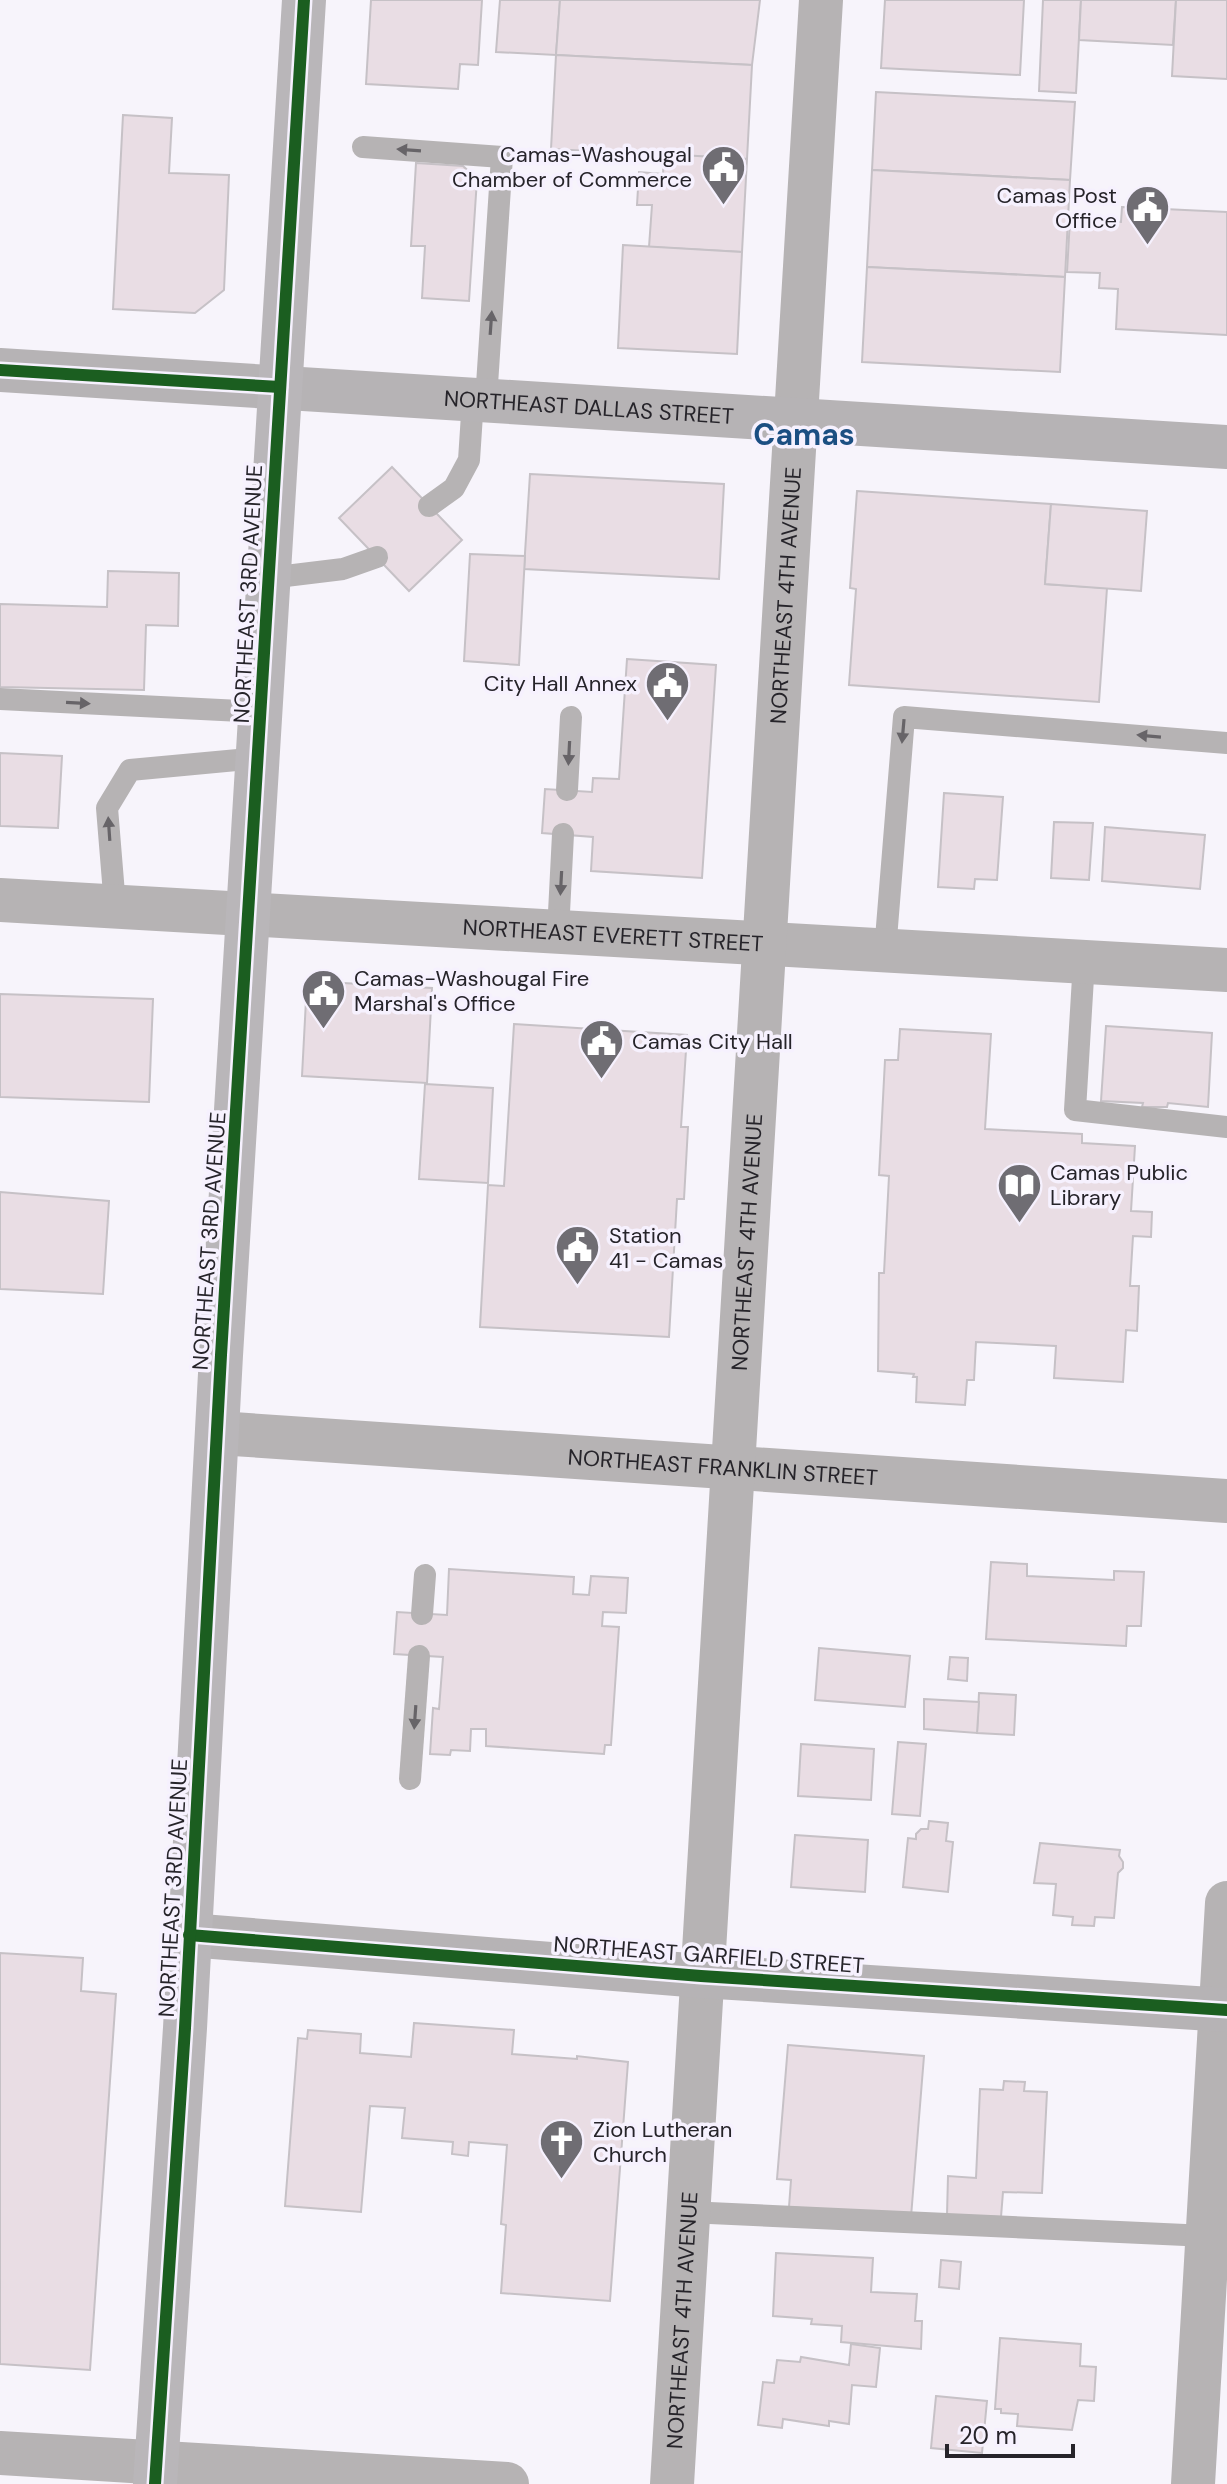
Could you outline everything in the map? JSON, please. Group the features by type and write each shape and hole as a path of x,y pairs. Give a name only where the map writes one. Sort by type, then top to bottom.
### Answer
{"main road":[{"name":"NORTHEAST 3RD AVENUE","path":"156,2473 304,0"},
{"name":"NORTHEAST DALLAS STREET","path":"0,370 1227,447"},
{"name":"NORTHEAST GARFIELD STREET","path":"189,1935 701,1976 1223,2010"}],"street":[{"name":"NORTHEAST 4TH AVENUE","path":"672,2484 821,0"},
{"name":"NORTHEAST EVERETT STREET","path":"0,900 1227,970"},
{"name":"NORTHEAST FRANKLIN STREET","path":"218,1433 1227,1501"},
{"path":"1193,2484 1227,1903"},
{"path":"0,2453 156,2473 507,2484"}],"lane":[{"path":"363,147 502,157 480,400 469,460 454,488 429,506"},
{"path":"269,578 343,569 377,557"},
{"path":"0,699 261,712"},
{"path":"567,790 571,717"},
{"path":"885,951 904,717 1227,743"},
{"path":"115,906 107,808 130,770 258,758"},
{"path":"558,932 563,834"},
{"path":"1084,961 1075,1110 1227,1127"},
{"path":"422,1614 425,1575"},
{"path":"410,1779 419,1656"},
{"path":"688,2212 1207,2236"}],"building":[{"path":"371,0 482,0 478,65 460,64 458,89 366,84"},
{"path":"500,0 560,0 556,55 496,52"},
{"path":"560,0 760,0 752,65 556,55"},
{"path":"885,0 1024,0 1020,75 881,68"},
{"path":"1043,0 1081,0 1076,93 1039,91"},
{"path":"1081,0 1176,0 1173,45 1079,40"},
{"path":"1176,0 1227,0 1227,79 1172,76"},
{"path":"556,55 752,65 747,159 551,149"},
{"path":"876,92 1075,102 1070,180 872,170"},
{"path":"123,115 172,118 169,173 229,175 224,290 195,313 113,309"},
{"path":"664,154 747,159 742,252 649,247 652,205 637,205 639,172 663,174"},
{"path":"416,163 463,166 477,179 469,301 422,298 425,246 411,246"},
{"path":"872,170 1070,180 1065,277 867,267"},
{"name":"Camas Post Office","path":"1122,207 1227,212 1227,335 1116,329 1118,289 1099,288 1100,273 1067,272 1070,219 1121,222"},
{"path":"623,245 742,252 737,354 618,348"},
{"path":"867,267 1065,277 1060,372 862,362"},
{"path":"392,467 462,540 409,591 339,518"},
{"path":"530,474 724,484 719,579 524,569"},
{"path":"857,491 1051,504 1045,584 1107,588 1099,702 849,685 856,589 850,588"},
{"path":"1051,504 1147,511 1141,591 1045,584"},
{"path":"470,554 525,556 519,665 464,661"},
{"path":"108,571 179,573 178,626 146,625 144,690 0,687 0,604 107,607"},
{"name":"City Hall Annex","path":"627,659 716,665 702,878 591,871 593,837 542,833 545,789 592,792 593,778 619,779"},
{"path":"0,753 62,756 58,828 0,826"},
{"path":"944,793 1003,797 997,880 975,879 974,889 938,887"},
{"path":"1054,822 1093,823 1089,880 1051,878"},
{"path":"1105,827 1205,835 1200,889 1102,881"},
{"path":"307,981 432,988 427,1083 302,1076"},
{"path":"0,994 153,999 149,1102 0,1097"},
{"path":"514,1024 687,1035 681,1127 688,1127 684,1199 677,1199 669,1337 480,1327 488,1185 504,1186"},
{"path":"1106,1026 1212,1033 1208,1107 1168,1103 1167,1107 1142,1107 1143,1103 1101,1101"},
{"name":"Camas Public Library","path":"900,1029 991,1034 985,1129 1082,1134 1082,1143 1135,1146 1131,1211 1152,1212 1151,1237 1133,1236 1130,1286 1139,1286 1137,1331 1126,1330 1123,1382 1054,1378 1056,1346 976,1342 974,1380 967,1380 965,1405 916,1402 917,1377 913,1377 914,1374 878,1371 879,1273 884,1273 889,1176 879,1175 885,1060 898,1060"},
{"path":"425,1084 493,1088 488,1183 419,1179"},
{"path":"0,1192 109,1201 103,1294 0,1289"},
{"path":"991,1562 1027,1564 1027,1576 1114,1580 1114,1571 1144,1572 1141,1626 1127,1626 1126,1646 986,1639"},
{"path":"449,1569 574,1577 573,1594 589,1595 591,1576 628,1578 626,1613 603,1612 602,1626 619,1627 611,1745 605,1745 604,1754 486,1746 486,1729 471,1729 470,1751 451,1750 450,1755 430,1754 433,1708 439,1709 443,1657 394,1654 397,1612 447,1615"},
{"path":"819,1648 910,1656 905,1707 815,1700"},
{"path":"950,1657 968,1658 967,1681 948,1679"},
{"path":"979,1693 1016,1695 1014,1735 977,1733"},
{"path":"924,1699 979,1702 977,1733 924,1729"},
{"path":"898,1742 926,1744 920,1816 892,1814"},
{"path":"801,1744 874,1749 871,1800 798,1796"},
{"path":"929,1821 948,1823 946,1841 953,1842 948,1892 903,1887 908,1838 916,1839 921,1829 928,1829"},
{"path":"795,1835 868,1840 865,1892 791,1887"},
{"path":"1040,1843 1120,1850 1123,1868 1118,1873 1114,1918 1095,1917 1094,1926 1072,1925 1073,1917 1053,1915 1056,1884 1034,1883"},
{"path":"0,1953 83,1958 81,1991 116,1994 90,2370 0,2364"},
{"name":"Zion Lutheran Church","path":"414,2023 514,2030 512,2054 577,2059 577,2056 628,2062 610,2301 501,2293 506,2225 501,2224 507,2145 469,2142 468,2156 452,2154 453,2142 402,2138 405,2108 370,2106 361,2212 285,2206 298,2038 307,2039 308,2030 361,2034 360,2053 411,2057"},
{"path":"788,2045 924,2056 911,2217 789,2207 791,2180 777,2179"},
{"path":"1004,2081 1025,2082 1024,2091 1047,2092 1042,2193 1003,2192 1001,2217 947,2215 948,2176 976,2178 980,2089 1003,2090"},
{"path":"776,2253 873,2258 871,2292 917,2294 915,2321 922,2321 921,2349 841,2342 842,2326 811,2324 812,2319 773,2316"},
{"path":"941,2260 961,2262 959,2289 939,2287"},
{"path":"1000,2338 1081,2344 1080,2366 1096,2367 1094,2401 1078,2400 1072,2430 1017,2426 1018,2414 1001,2413 1001,2409 995,2409"},
{"path":"851,2344 880,2348 876,2387 852,2385 849,2424 829,2421 829,2426 783,2419 782,2428 758,2425 763,2382 774,2383 777,2360 800,2362 801,2357 849,2365"},
{"path":"936,2396 987,2401 982,2453 931,2448"}],"cycle path":[{"path":"155,2484 185,2028 221,1355 304,0"},
{"path":"0,370 280,387"},
{"path":"189,1935 701,1976 1227,2010"}],"place":[{"name":"Camas-Washougal Chamber of Commerce","path":"723,206"},
{"name":"Camas Post Office","path":"1148,247"},
{"name":"City Hall Annex","path":"668,722"},
{"name":"Camas-Washougal Fire Marshal's Office","path":"323,1030"},
{"name":"Camas City Hall","path":"601,1080"},
{"name":"Camas Public Library","path":"1019,1224"},
{"name":"Station 41 - Camas","path":"578,1287"},
{"name":"Zion Lutheran Church","path":"562,2181"}],"district":[{"name":"Camas","path":"804,434"}]}
